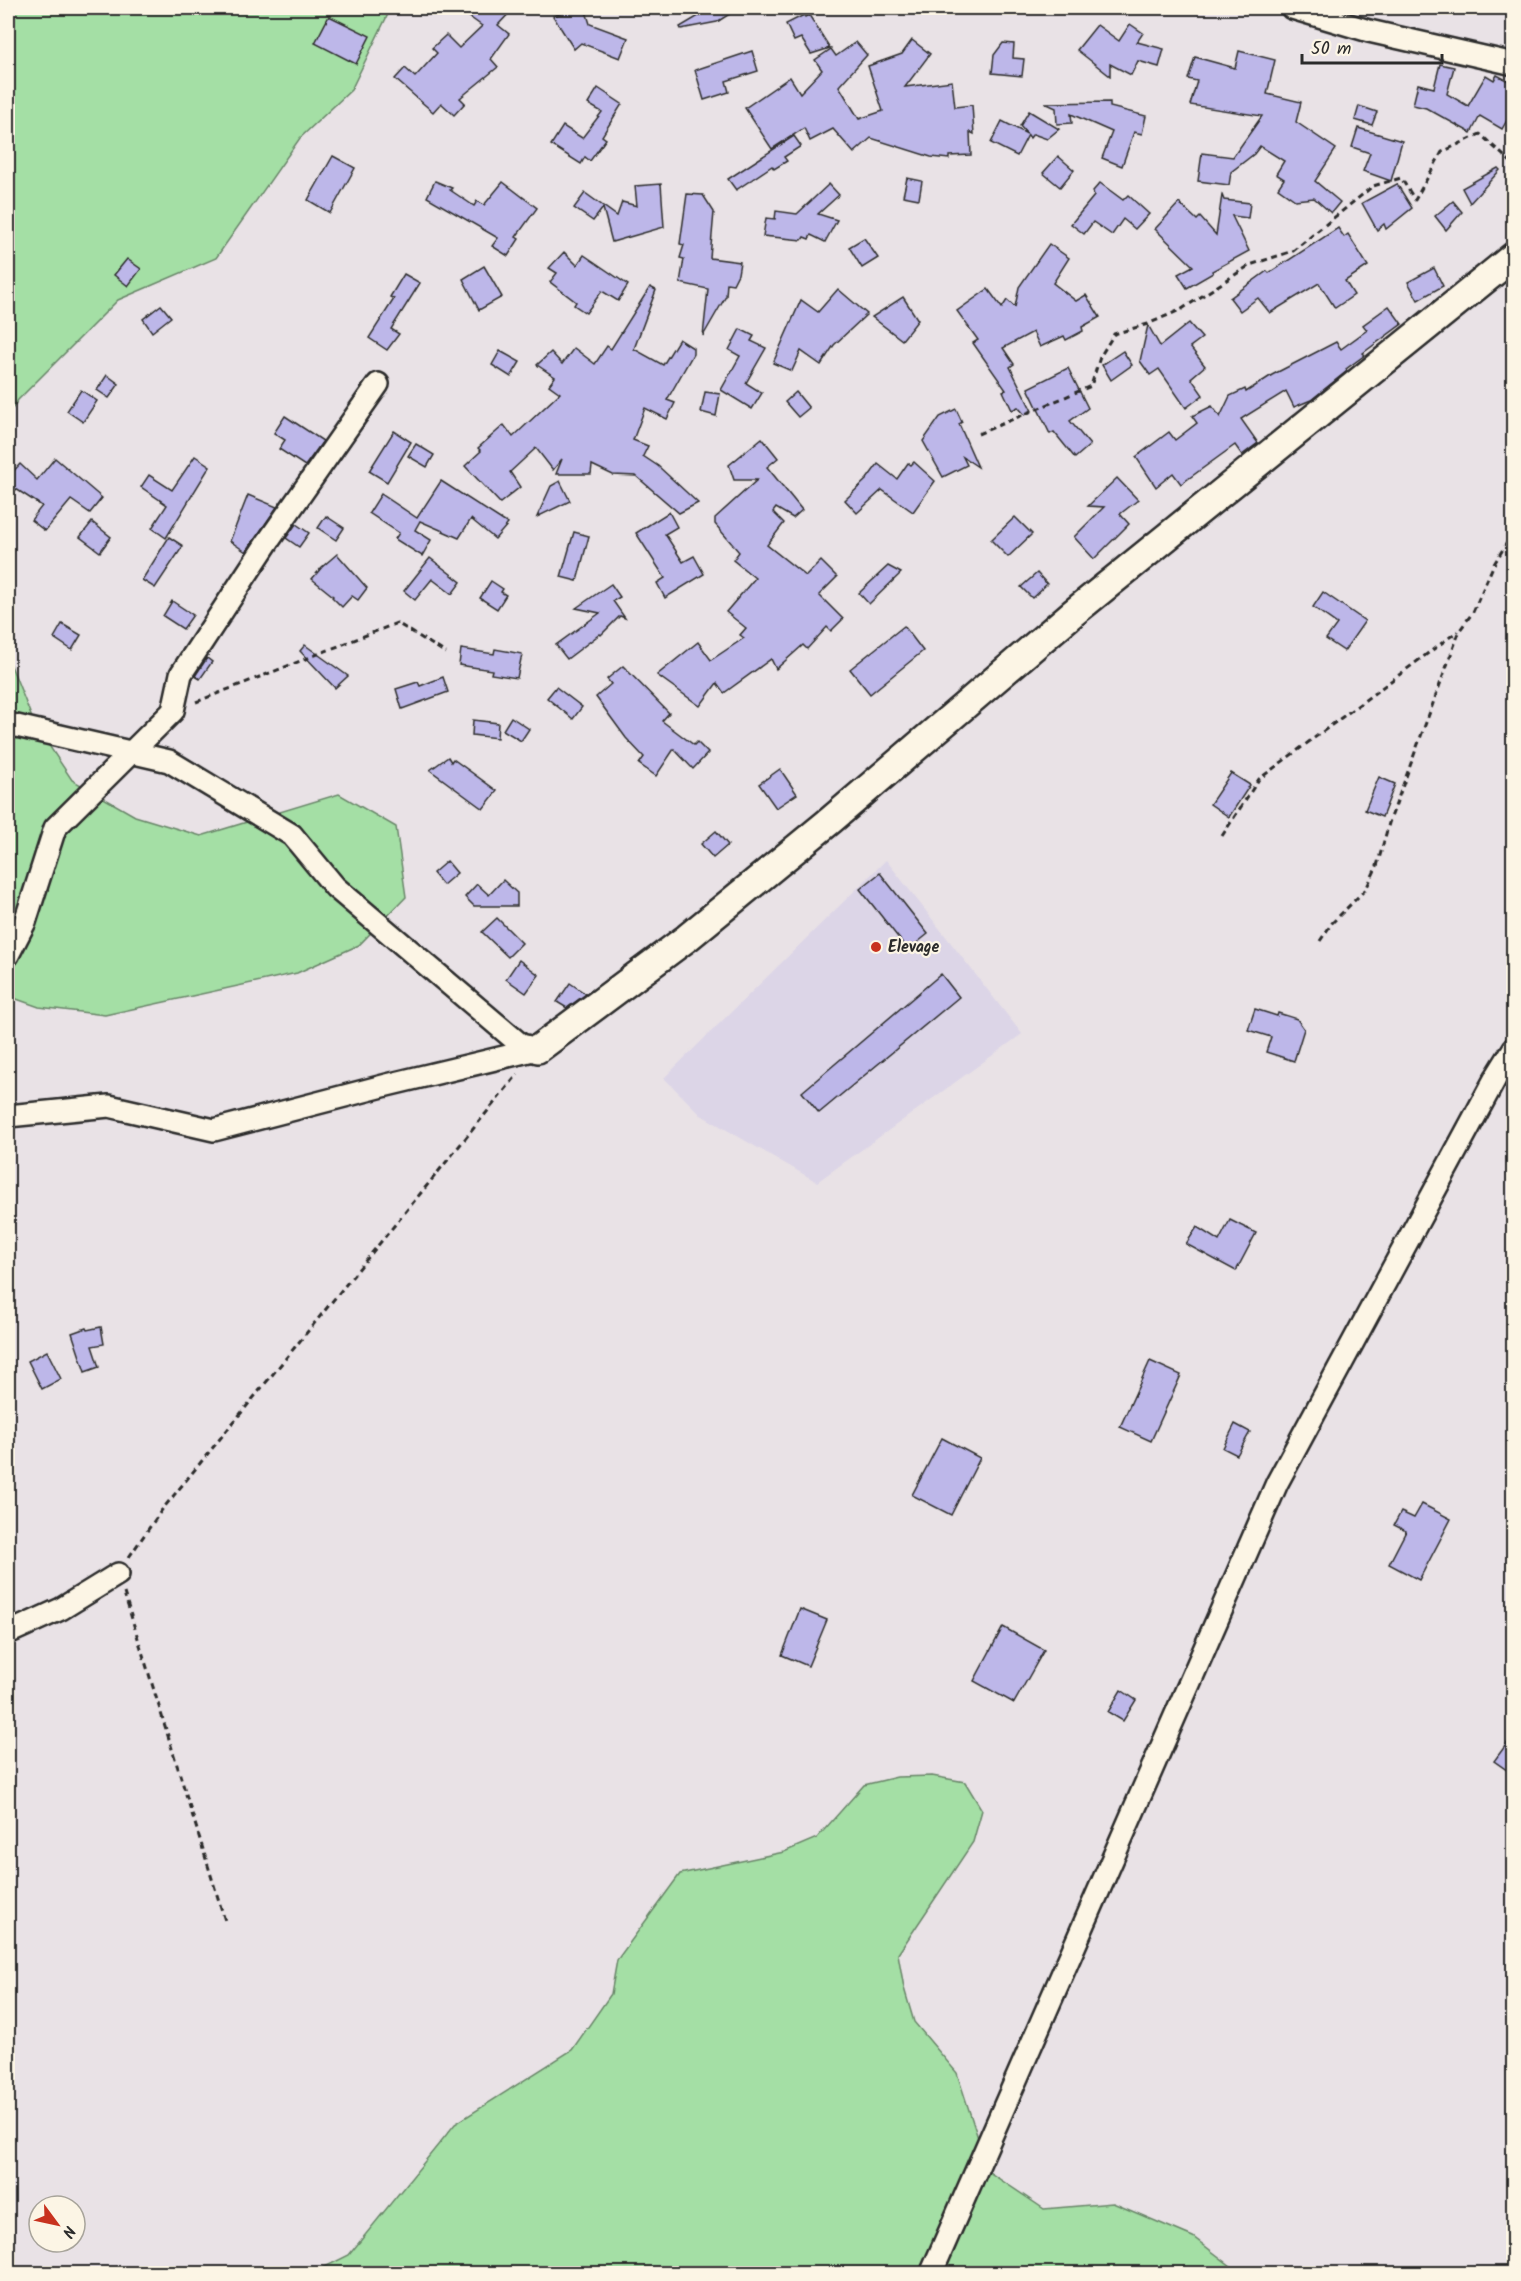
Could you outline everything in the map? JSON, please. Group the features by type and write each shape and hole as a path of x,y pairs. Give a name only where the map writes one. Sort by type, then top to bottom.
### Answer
{"street":[{"path":"1292,8 1370,31 1514,64"},
{"path":"8,1116 109,1106 214,1130 538,1049 723,908 831,820 1073,613 1514,256"},
{"path":"8,955 25,922 55,828 173,711 181,674 267,543 378,384"},
{"path":"8,724 169,761 292,835 335,887 520,1045 538,1049"},
{"path":"931,2274 1277,1483 1490,1087 1514,1048"},
{"path":"8,1633 61,1609 118,1574"}],"path":[{"path":"978,434 1091,386 1100,357 1114,334 1148,324 1182,309 1250,265 1293,251 1373,186 1401,178 1415,200 1443,152 1480,134 1514,165"},
{"path":"1320,941 1332,923 1366,889 1377,866 1389,823 1460,630 1473,612 1494,564 1514,531"},
{"path":"173,711 397,623 446,653"},
{"path":"1222,836 1259,779 1460,630"},
{"path":"226,1924 118,1574 161,1511 538,1049"}],"shaded area":[{"name":"Elevage","path":"886,860 1022,1034 817,1182 701,1115 664,1078"}],"green space":[{"path":"8,8 391,8 351,90 300,138 216,258 118,300 18,400 8,415"},
{"path":"8,658 34,723 72,780 135,816 201,836 339,794 396,827 406,897 359,945 297,973 105,1015 39,1007 8,996"},
{"path":"932,1776 965,1782 982,1810 973,1842 898,1954 904,1988 914,2022 957,2073 989,2172 1044,2209 1113,2203 1193,2237 1240,2273 311,2274 349,2255 455,2124 572,2050 611,1994 617,1960 680,1874 784,1852 817,1838 864,1785 897,1777"}],"building":[{"path":"457,8 514,8 498,25 509,34 491,59 498,67 460,98 465,103 454,115 441,103 433,112 395,79 405,68 415,77 437,53 432,48 446,35 459,48 482,26"},
{"path":"577,8 585,8 590,24 628,38 620,58 581,43 574,49 553,16"},
{"path":"712,8 739,8 717,22 681,29 680,27"},
{"path":"804,15 805,17 809,15 830,48 811,54 801,38 794,41 786,24"},
{"path":"329,16 370,36 356,64 315,43"},
{"path":"1130,24 1143,33 1137,42 1164,49 1159,67 1138,61 1131,75 1110,64 1110,76 1077,50 1097,25 1119,41"},
{"path":"912,40 930,54 905,87 952,81 955,107 972,105 974,134 970,132 971,155 949,156 949,159 931,157 871,138 854,153 833,129 810,141 804,128 772,149 745,108 790,77 800,93 822,70 815,60 831,49 836,56 856,42 867,55 839,86 859,119 883,111 868,66 902,54"},
{"path":"1003,43 1014,44 1013,58 1024,59 1022,76 992,73 994,55"},
{"path":"752,51 758,71 726,81 729,92 704,100 695,70"},
{"path":"1239,51 1275,60 1267,94 1301,102 1296,122 1336,149 1315,181 1340,202 1331,213 1314,198 1295,200 1278,188 1284,179 1276,174 1284,161 1260,146 1254,154 1231,172 1229,185 1198,181 1202,153 1233,157 1262,116 1190,105 1197,81 1188,79 1195,57 1235,68"},
{"path":"1440,64 1454,67 1447,94 1468,106 1486,75 1494,80 1497,75 1514,84 1514,108 1502,129 1480,116 1471,133 1426,108 1413,105 1418,84 1434,88"},
{"path":"598,88 622,104 602,136 606,139 590,161 585,157 581,164 551,145 563,126 582,138 602,112 588,104"},
{"path":"1110,102 1110,107 1146,116 1142,134 1134,132 1122,166 1102,158 1112,132 1071,114 1072,123 1057,124 1056,108 1045,103"},
{"path":"1359,106 1377,112 1372,125 1355,120"},
{"path":"1029,111 1059,129 1047,139 1033,134 1030,138 1028,135 1017,156 991,143 1002,121 1027,134 1020,126"},
{"path":"1358,128 1402,141 1391,181 1363,171 1370,153 1352,147"},
{"path":"794,136 801,146 784,157 787,161 774,169 772,166 736,190 728,179"},
{"path":"333,156 355,168 330,213 308,200"},
{"path":"1058,156 1074,170 1060,187 1043,173"},
{"path":"1498,168 1500,170 1470,203 1462,188"},
{"path":"907,178 922,181 919,199 903,196"},
{"path":"435,181 452,188 450,190 474,206 477,201 484,205 503,182 537,208 516,237 519,239 508,256 492,246 498,238 427,197"},
{"path":"1100,183 1123,200 1128,195 1149,214 1135,229 1123,219 1112,235 1093,222 1084,234 1071,224 1094,196 1093,191"},
{"path":"661,184 664,227 612,242 603,208 593,221 574,208 585,193 617,216 622,202 637,206 635,186"},
{"path":"829,184 839,195 818,214 837,220 825,242 811,235 809,239 804,237 802,240 763,236 766,218 775,219 776,211 797,214"},
{"path":"1397,184 1412,208 1386,229 1384,224 1377,230 1362,203"},
{"path":"687,194 703,195 714,212 710,258 740,262 733,284 727,283 726,296 703,336 708,289 680,283 684,259 680,258 684,245 680,244"},
{"path":"1222,195 1224,200 1250,203 1248,218 1232,216 1249,251 1187,288 1178,274 1193,266 1155,229 1179,203 1197,220 1200,217 1216,235"},
{"path":"1453,201 1462,212 1446,230 1435,216"},
{"path":"1338,228 1344,237 1348,234 1368,266 1345,281 1354,295 1335,308 1319,283 1270,313 1258,298 1240,311 1230,298 1267,271 1269,273"},
{"path":"864,238 878,258 862,268 849,247"},
{"path":"1049,244 1069,258 1053,283 1076,301 1086,295 1100,317 1082,327 1083,331 1066,340 1064,336 1040,347 1033,332 1003,348 1014,364 1010,367 1032,411 1025,415 1018,407 1012,410 1003,391 1006,390 973,343 978,340 957,311 988,289 1002,308 1007,300 1015,307 1019,287"},
{"path":"564,252 577,265 584,255 628,285 618,301 602,291 586,313 574,305 576,302 550,282 557,273 549,268"},
{"path":"127,259 141,269 128,286 114,275"},
{"path":"484,266 502,297 479,310 463,279"},
{"path":"1434,268 1443,286 1418,300 1408,282"},
{"path":"404,274 420,283 391,329 399,334 387,350 369,338 394,299 390,297"},
{"path":"650,287 656,290 634,349 663,365 679,339 693,348 693,354 667,400 675,403 667,419 645,408 633,440 648,446 643,456 658,466 698,503 679,513 636,476 613,475 592,465 591,474 556,474 562,459 553,470 536,448 510,472 520,487 500,503 465,466 481,451 478,448 504,425 513,437 560,393 549,385 555,377 537,365 551,352 562,364 574,348 595,364 607,346 611,349"},
{"path":"838,289 867,314 834,345 821,365 801,351 792,371 773,363 801,300 818,312"},
{"path":"903,297 918,320 902,340 872,317"},
{"path":"161,305 171,317 152,332 143,319"},
{"path":"1389,306 1402,324 1363,353 1365,355 1311,400 1294,407 1286,391 1241,419 1258,443 1242,455 1235,445 1181,484 1173,473 1156,487 1136,457 1169,432 1175,440 1197,423 1192,416 1212,406 1220,417 1230,396 1245,389 1246,392 1272,375 1336,342 1341,349 1367,330 1363,325"},
{"path":"1189,323 1202,338 1190,347 1205,366 1191,378 1203,395 1186,408 1159,369 1150,375 1140,361 1148,325 1160,346"},
{"path":"740,329 754,336 751,341 766,348 746,383 762,393 752,409 721,390 740,356 729,350"},
{"path":"500,351 520,362 511,377 492,365"},
{"path":"1123,351 1132,365 1111,380 1102,365"},
{"path":"1068,368 1088,408 1070,421 1090,445 1075,458 1054,432 1050,434 1028,388"},
{"path":"107,375 119,384 109,398 97,390"},
{"path":"81,390 97,401 83,422 67,411"},
{"path":"705,392 720,394 716,416 701,412"},
{"path":"796,392 809,408 798,417 785,402"},
{"path":"956,409 962,422 959,424 978,467 963,457 967,465 943,477 923,441 940,417"},
{"path":"285,416 323,441 305,466 279,449 285,440 274,433"},
{"path":"394,431 411,442 387,482 369,471"},
{"path":"762,438 778,458 767,467 802,510 793,518 776,508 773,512 784,523 767,545 806,576 821,561 837,577 819,595 843,619 831,631 827,627 807,649 803,645 776,669 771,659 724,693 717,683 700,706 657,675 698,642 711,660 744,638 740,635 746,628 726,612 755,578 733,560 739,552 715,524 715,518 757,480 734,480 729,465"},
{"path":"416,444 434,455 427,467 408,456"},
{"path":"195,456 210,466 166,538 152,528 167,505 141,487 149,475 172,490"},
{"path":"55,458 102,498 90,513 71,500 45,531 31,520 42,506 16,489 8,497 8,477 20,464 37,480"},
{"path":"914,462 935,481 913,512 882,490 857,513 845,500 867,479 878,464 897,479 908,463 911,465"},
{"path":"1117,478 1138,500 1120,514 1129,524 1094,559 1074,537 1104,507 1088,506"},
{"path":"441,481 508,524 495,539 471,519 459,538 420,521 415,530 431,540 422,556 395,539 399,533 369,513 381,494 417,518"},
{"path":"560,481 570,501 537,517 551,486"},
{"path":"248,495 277,507 246,552 230,541"},
{"path":"669,512 677,527 665,534 683,562 694,556 704,574 665,598 657,583 665,578 636,533"},
{"path":"326,516 344,528 336,540 318,528"},
{"path":"1015,517 1032,534 1008,557 991,540"},
{"path":"92,522 111,537 100,552 80,537"},
{"path":"296,524 309,533 299,547 286,538"},
{"path":"574,532 589,536 577,581 561,577"},
{"path":"169,537 183,546 155,588 142,580"},
{"path":"337,554 367,588 358,600 352,596 342,607 333,596 312,579"},
{"path":"430,558 461,582 452,594 432,579 415,600 404,591"},
{"path":"888,566 901,573 869,604 859,593"},
{"path":"1037,573 1047,584 1032,598 1021,587"},
{"path":"491,581 503,589 501,592 506,595 497,609 480,598"},
{"path":"611,584 620,597 613,601 625,618 620,616 601,635 567,659 556,645 600,613 576,608"},
{"path":"1323,592 1365,621 1344,651 1326,639 1337,624 1313,607"},
{"path":"172,601 193,615 183,629 163,616"},
{"path":"62,624 81,635 72,650 54,638"},
{"path":"904,626 923,651 870,694 850,669"},
{"path":"305,645 348,676 335,688 300,651"},
{"path":"461,649 494,654 495,649 522,654 517,678 491,674 492,670 459,665"},
{"path":"207,658 212,662 200,679 195,676"},
{"path":"623,666 669,713 662,721 694,745 697,742 708,753 693,769 674,749 656,776 639,764 644,757 626,738 596,697 611,684 607,679"},
{"path":"443,677 448,692 402,709 396,689 418,682 420,686"},
{"path":"556,687 582,707 573,719 547,698"},
{"path":"511,717 529,729 521,741 503,730"},
{"path":"473,720 498,723 497,738 472,735"},
{"path":"448,757 451,762 453,759 497,791 483,809 430,770"},
{"path":"780,769 797,794 776,808 759,784"},
{"path":"1231,773 1250,785 1229,817 1210,804"},
{"path":"1379,777 1395,784 1382,817 1365,810"},
{"path":"716,831 728,845 713,858 701,844"},
{"path":"447,861 457,873 443,885 433,873"},
{"path":"880,873 928,934 908,950 860,889"},
{"path":"503,880 517,893 517,906 474,906 465,897 477,884 489,895"},
{"path":"497,918 522,943 508,957 482,932"},
{"path":"519,960 539,975 526,993 506,979"},
{"path":"941,974 959,997 819,1113 802,1092"},
{"path":"570,983 586,994 567,1008 557,1002"},
{"path":"1255,1009 1297,1019 1304,1029 1294,1061 1266,1052 1271,1037 1248,1030"},
{"path":"1230,1220 1256,1233 1236,1271 1186,1244 1197,1227 1219,1241"},
{"path":"101,1327 104,1344 92,1346 99,1367 85,1372 72,1333 86,1328 87,1330"},
{"path":"47,1351 61,1379 42,1389 28,1361"},
{"path":"1150,1361 1181,1375 1151,1441 1120,1427"},
{"path":"1235,1424 1250,1432 1237,1455 1223,1448"},
{"path":"942,1438 980,1458 951,1515 912,1495"},
{"path":"1422,1504 1451,1519 1419,1580 1389,1564 1406,1531 1394,1525 1401,1512 1414,1518"},
{"path":"800,1609 827,1620 808,1666 782,1655"},
{"path":"1003,1627 1044,1650 1014,1703 974,1681"},
{"path":"1121,1690 1136,1700 1123,1721 1108,1712"},
{"path":"1514,1734 1514,1775 1494,1761"}],"place":[{"name":"Elevage","path":"876,947"}]}
